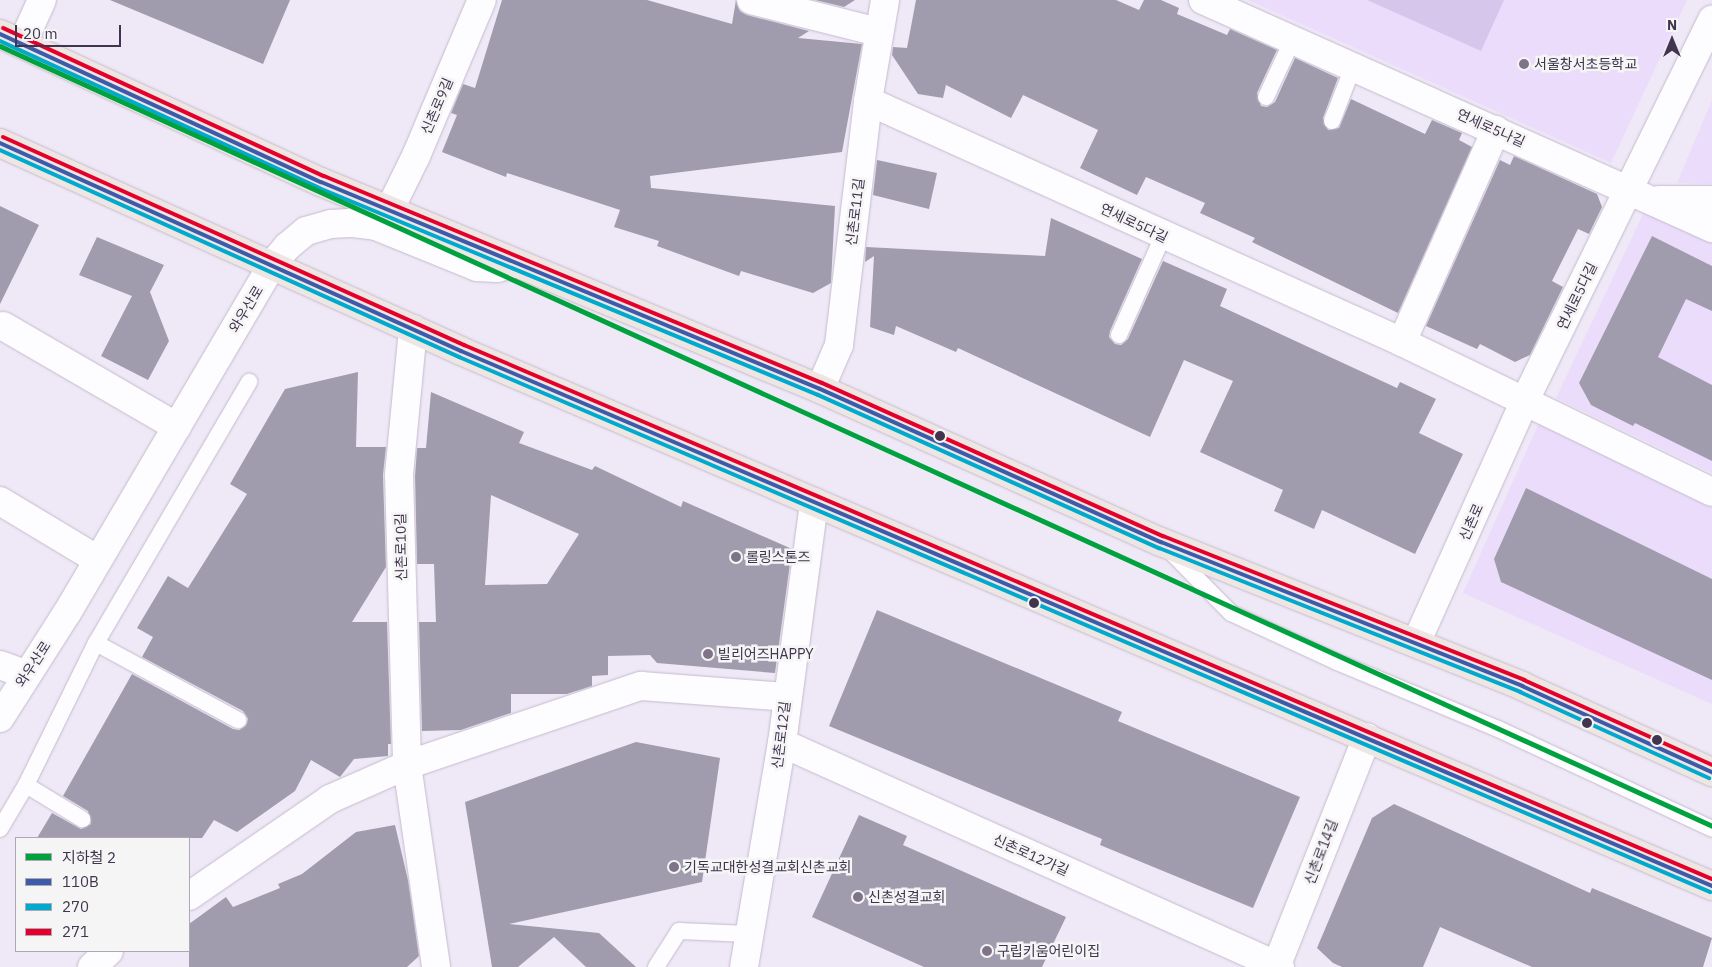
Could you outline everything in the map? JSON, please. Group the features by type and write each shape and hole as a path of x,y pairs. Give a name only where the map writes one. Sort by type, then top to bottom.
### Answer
{"main road":[{"path":"11,39 389,211 513,264 820,389 1161,542 1416,643 1712,772"},
{"path":"0,143 412,329 1712,886"}],"street":[{"path":"11,39 42,0"},
{"name":"신촌로9길","path":"389,211 416,156 482,0"},
{"name":"신촌로11길","path":"820,389 839,345 868,101 878,32 885,0"},
{"name":"연세로5나길","path":"1203,0 1712,228"},
{"path":"768,2 878,32"},
{"path":"1640,196 1712,20"},
{"name":"연세로5다길","path":"868,101 1163,236 1402,342 1712,492"},
{"path":"1402,342 1496,130"},
{"name":"연세로5나길","path":"1640,196 1712,200"},
{"name":"연세로5다길","path":"1525,400 1640,196"},
{"name":"와우산로","path":"0,718 12,670 67,614 272,266 288,246 306,232 331,224 353,223 376,226 478,267 497,268 513,264"},
{"path":"3,326 177,427"},
{"name":"신촌로10길","path":"412,329 400,475 407,765 436,967"},
{"name":"신촌로","path":"1416,643 1525,400"},
{"path":"0,501 98,560"},
{"name":"신촌로12길","path":"744,967 748,934 782,743 786,697 814,502"},
{"path":"190,895 330,800 407,765 642,686 786,697"},
{"name":"신촌로14길","path":"1278,966 1367,737"},
{"name":"신촌로12가길","path":"782,743 1278,966"},
{"path":"92,967 108,952"}],"lane":[{"path":"1266,97 1292,41"},
{"path":"1332,120 1353,66"},
{"path":"1119,335 1163,236"},
{"path":"0,829 26,785 96,643 249,382"},
{"path":"1161,542 1232,613 1336,662 1498,729 1712,829"},
{"path":"96,643 238,720"},
{"path":"26,785 82,819"},
{"path":"656,967 679,932 748,934"}],"shaded area":[{"name":"서울창서초등학교","path":"1248,0 1687,0 1611,163"},
{"path":"1367,0 1504,0 1481,51"},
{"path":"1712,100 1712,184 1677,183"},
{"path":"1644,212 1712,242 1712,473 1556,398"},
{"path":"1539,423 1712,508 1712,704 1463,593"}],"building":[{"path":"110,0 290,0 263,64"},
{"path":"502,0 647,0 732,24 736,0 740,11 747,15 809,31 798,38 862,44 842,152 650,176 651,188 835,206 831,283 813,293 741,271 739,276 657,246 659,241 614,227 620,210 507,173 506,177 442,152 457,115 451,113 463,84 475,88"},
{"path":"815,0 855,0 844,7"},
{"path":"916,0 1116,0 1139,10 1144,0 1161,0 1179,8 1177,14 1227,35 1230,29 1277,50 1257,93 1261,106 1267,107 1275,102 1295,58 1338,78 1323,118 1328,130 1339,128 1351,99 1425,134 1432,120 1462,133 1459,140 1472,147 1398,313 1252,242 1255,238 1200,213 1205,203 1146,177 1137,195 1080,168 1098,130 1023,95 1011,118 946,85 943,98 918,94 892,55 893,47 907,48"},
{"path":"1514,156 1597,194 1602,207 1589,234 1578,229 1552,281 1563,287 1530,355 1515,362 1480,344 1477,349 1426,326 1500,160 1510,165"},
{"path":"877,160 937,173 929,209 873,195"},
{"path":"0,206 39,225 0,304"},
{"path":"1051,218 1142,259 1110,331 1109,337 1115,344 1121,345 1128,339 1163,261 1227,289 1220,306 1397,388 1400,382 1436,399 1419,433 1463,454 1415,554 1322,510 1314,529 1274,511 1283,490 1200,452 1233,381 1184,360 1150,437 958,348 956,352 896,326 894,335 870,327 874,256 865,262 866,247 1045,256"},
{"path":"1652,236 1712,266 1712,311 1686,299 1658,357 1712,385 1712,461 1635,423 1633,426 1591,405 1579,383"},
{"path":"97,237 164,265 150,292 169,341 148,380 101,356 132,296 79,275"},
{"path":"358,372 356,447 386,447 383,475 386,567 352,622 387,622 391,744 388,744 388,756 354,759 340,777 311,760 295,791 237,832 214,820 202,838 38,837 52,813 81,829 91,824 88,811 63,796 132,674 233,729 239,730 246,725 248,719 243,711 142,657 153,637 137,628 168,576 188,588 247,494 230,484 285,389"},
{"path":"431,392 524,432 519,443 592,470 595,466 681,507 683,501 792,549 775,673 657,663 650,655 608,656 608,675 592,676 592,686 567,694 511,694 511,713 461,730 422,731 419,622 436,622 434,564 417,564 415,476 417,448 426,448","holes":["491,495 579,534 547,584 485,585"]},
{"path":"1526,488 1712,579 1712,680 1501,582 1494,559"},
{"path":"877,610 1122,712 1118,721 1300,797 1253,908 1100,845 1102,839 829,726"},
{"path":"636,742 720,758 702,882 509,924 599,933 636,967 586,967 554,937 518,967 492,967 465,802"},
{"path":"1394,804 1590,893 1592,888 1712,938 1703,967 1532,967 1440,927 1423,967 1342,967 1333,963 1317,948 1372,818"},
{"path":"859,815 907,836 903,845 1066,917 1042,967 924,967 812,917"},
{"path":"395,825 408,880 419,956 407,967 189,967 190,923 226,897 233,907 280,888 278,884 302,874 356,832"}],"metro line":[{"name":"2","path":"0,46 1712,826"}],"transit line":[{"name":"271","path":"3,28 324,176 822,383 1163,536 1524,680 1712,765"},
{"name":"110B","path":"0,34 321,182 820,389 1161,542 1522,686 1712,772"},
{"name":"270","path":"0,41 319,188 818,395 1159,548 1520,692 1709,778"},
{"name":"271","path":"3,137 464,345 1712,879"},
{"name":"110B","path":"0,143 461,351 1712,886"},
{"name":"270","path":"0,150 459,357 1710,892"}],"place":[{"name":"서울창서초등학교","path":"1524,64"},
{"name":"롤링스톤즈","path":"736,557"},
{"name":"빌리어즈HAPPY","path":"708,654"},
{"name":"기독교대한성결교회신촌교회","path":"674,867"},
{"name":"신촌성결교회","path":"858,897"},
{"name":"구립키움어린이집","path":"987,951"}]}
